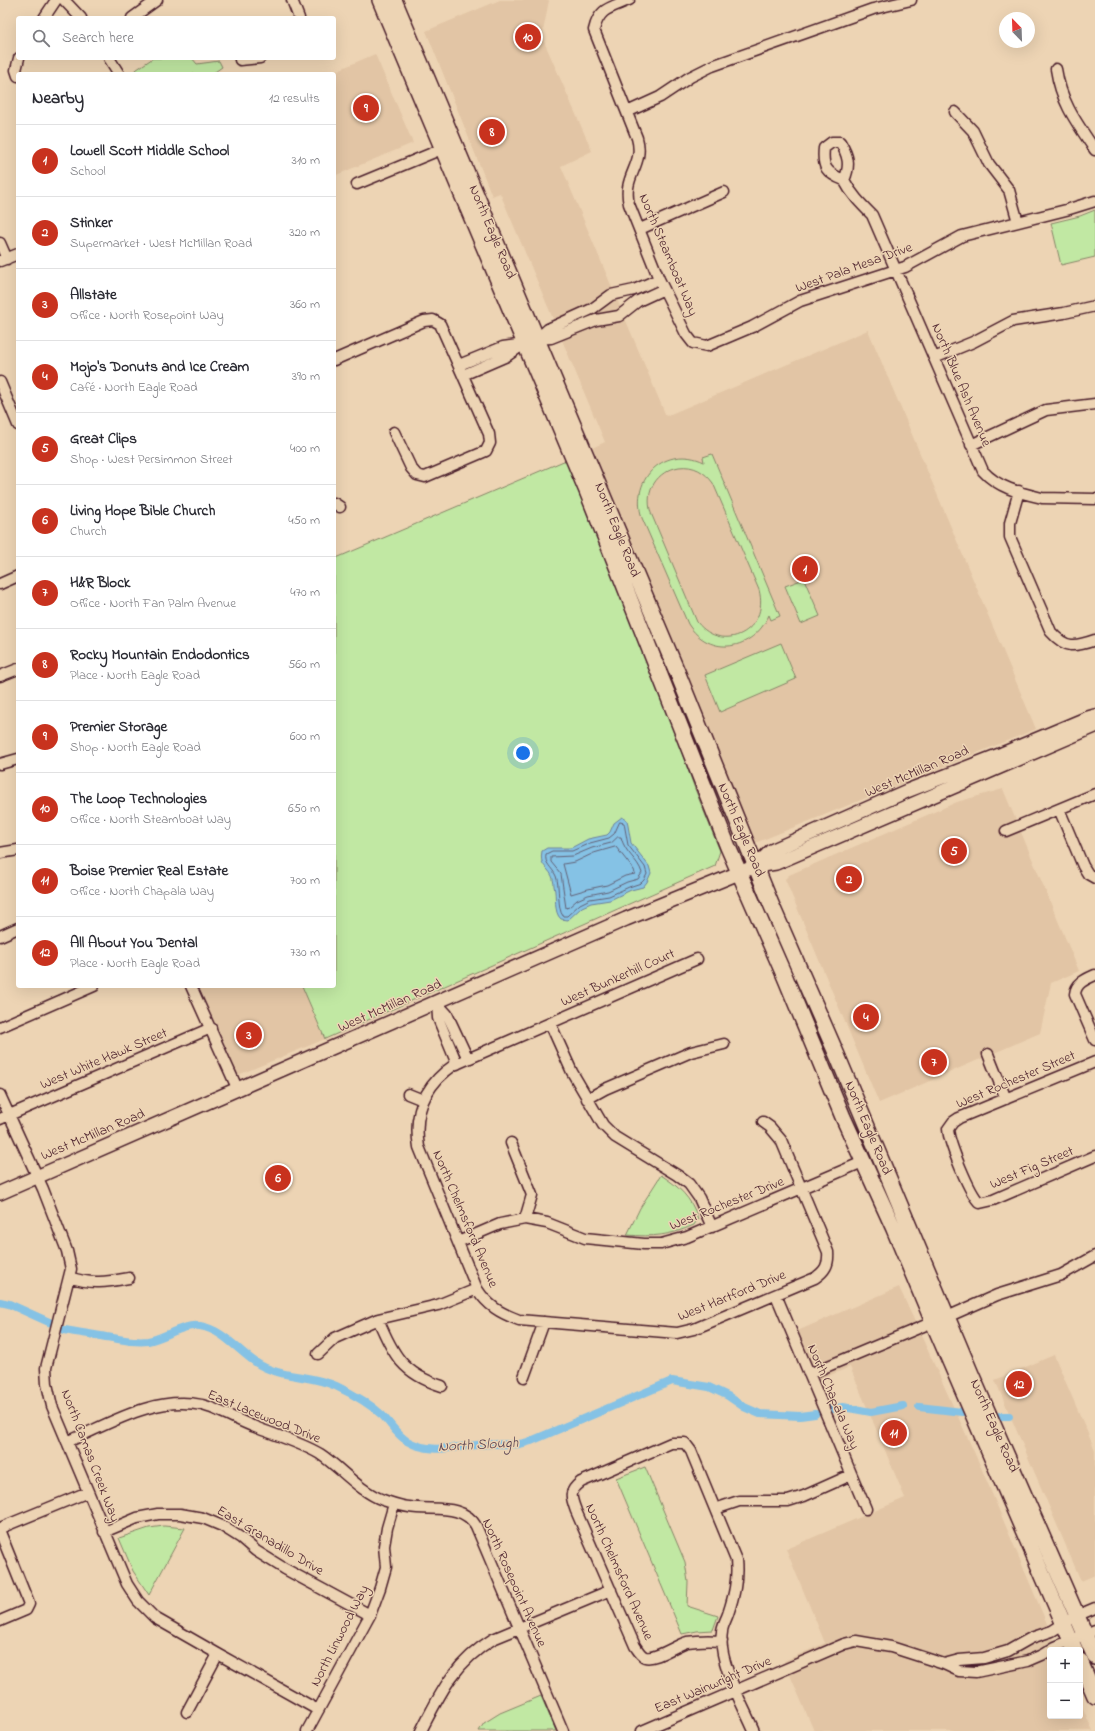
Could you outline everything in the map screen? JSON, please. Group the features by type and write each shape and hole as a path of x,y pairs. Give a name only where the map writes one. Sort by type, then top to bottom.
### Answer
{"highway":[{"name":"North Eagle Road","path":"380,0 480,236 575,428 756,866 1063,1625 1073,1645"},
{"name":"North Eagle Road","path":"394,0 531,341 587,491 739,873 843,1117 865,1161 922,1296 933,1302 940,1313 940,1319 957,1342 1076,1616 1090,1632 1095,1656"},
{"path":"1083,1668 1095,1696"}],"main road":[{"name":"West McMillan Road","path":"756,866 771,851 907,791 1029,742 1037,745 1094,723"},
{"name":"West McMillan Road","path":"0,1193 626,919 756,866 776,864 1094,723"}],"street":[{"path":"45,16 56,0"},
{"path":"64,0 79,16"},
{"path":"135,16 157,0"},
{"path":"292,0 298,16"},
{"name":"North Steamboat Way","path":"629,0 605,10 596,18 594,30 640,147 639,158 628,184 627,196 659,278 686,334 693,343"},
{"path":"627,112 660,97 690,77 712,66 873,9 911,0"},
{"path":"17,72 18,60"},
{"path":"110,60 118,72"},
{"path":"1056,69 1060,89 1067,108 1095,150"},
{"path":"954,112 973,131 989,164 1010,190 1018,222"},
{"path":"357,184 442,149"},
{"name":"North Blue Ash Avenue","path":"844,180 854,197 872,215 897,270 978,463 988,477 1003,486 1042,498 1095,498"},
{"path":"640,229 724,192"},
{"name":"West Pala Mesa Drive","path":"693,343 707,346 752,327 800,301 914,264 962,236 1066,210 1095,201"},
{"path":"0,243 3,260 16,255"},
{"path":"461,370 507,356 548,329 592,309 611,295 634,290 659,278"},
{"path":"531,341 551,338 596,320 618,316 638,301 664,289"},
{"path":"934,358 973,342 1013,322 1095,306"},
{"path":"336,359 424,321 433,320 440,324 489,434 490,443 486,451 425,477 417,475 411,468 394,432"},
{"path":"0,382 3,397 16,421"},
{"path":"971,445 1046,410 1095,404"},
{"path":"1019,492 1010,523 1010,537 1051,632 1059,642 1067,645 1080,645 1095,640"},
{"path":"0,584 16,577"},
{"path":"0,676 16,670"},
{"path":"0,764 16,760"},
{"path":"1006,831 1095,794"},
{"path":"1059,809 1083,866 1088,874 1095,878"},
{"path":"0,853 16,850"},
{"path":"0,936 16,929"},
{"name":"West Bunkerhill Court","path":"423,1100 438,1078 457,1064 697,959"},
{"path":"1095,975 1085,980 1076,989 1078,1002 1095,1040"},
{"path":"0,1027 89,988"},
{"path":"192,988 238,1090"},
{"path":"437,1003 447,1014 468,1059"},
{"path":"437,1003 438,1018 457,1064"},
{"path":"550,1023 572,1072 603,1125 615,1137 689,1184 700,1198 712,1227"},
{"name":"West White Hawk Street","path":"4,1117 211,1028"},
{"path":"587,1099 605,1089 691,1052 724,1044"},
{"path":"988,1054 1006,1098"},
{"name":"West Rochester Street","path":"980,1203 973,1196 950,1142 948,1133 949,1126 959,1118 1095,1062"},
{"path":"408,1094 423,1100"},
{"name":"North Camas Creek Way","path":"0,1095 4,1117 37,1177 67,1251 71,1269 46,1368 47,1384 52,1406 126,1584 138,1601 155,1618 318,1710"},
{"name":"North Chelmsford Avenue","path":"423,1100 418,1121 419,1146 477,1289 488,1303 504,1315 519,1320 544,1322"},
{"path":"762,1122 770,1126 781,1140 802,1189"},
{"path":"511,1143 532,1195 525,1219"},
{"name":"West Fig Street","path":"980,1203 994,1200 1095,1156"},
{"name":"West Rochester Drive","path":"458,1242 508,1222 525,1219 547,1222 585,1238 660,1244 679,1240 712,1227 865,1161"},
{"name":"West Hartford Drive","path":"544,1322 677,1333 694,1329 815,1278 821,1274 828,1265 828,1252 802,1189"},
{"path":"809,1374 997,1295 1061,1275 1095,1256"},
{"path":"69,1277 80,1281 104,1283 129,1278"},
{"path":"318,1354 335,1338 378,1320 394,1314 438,1305 477,1289"},
{"name":"North Chapala Way","path":"776,1295 866,1509"},
{"path":"378,1320 398,1360 427,1382 442,1386"},
{"path":"524,1377 544,1322"},
{"name":"East Lacewood Drive","path":"67,1442 134,1412 158,1405 178,1402 203,1406 319,1453 364,1490 394,1504"},
{"name":"North Chelmsford Avenue","path":"715,1509 691,1451 685,1443 671,1443 581,1482 574,1487 571,1493 576,1511 635,1646 641,1655 647,1658 655,1656 685,1643 703,1640 722,1641"},
{"path":"754,1731 728,1670 722,1650 722,1632 736,1590 737,1573 736,1560 715,1509 739,1501 788,1501 804,1496 851,1475"},
{"path":"0,1528 88,1492"},
{"name":"North Linwood Way","path":"307,1731 370,1615 386,1566 384,1546 387,1528 394,1504"},
{"name":"North Rosepoint Avenue","path":"394,1504 410,1508 450,1510 458,1512 473,1521 563,1731"},
{"name":"East Granadillo Drive","path":"104,1532 137,1518 158,1514 180,1514 203,1518 222,1526 242,1538 256,1551 285,1569 370,1615"},
{"path":"0,1532 28,1600 28,1608 24,1612 0,1621"},
{"path":"421,1731 451,1677 464,1661 479,1648 494,1639 611,1590"},
{"path":"944,1664 959,1660 984,1658 1008,1651 1032,1638 1063,1625 1076,1616 1095,1608"},
{"name":"East Wainwright Drive","path":"642,1731 794,1665 844,1644 856,1641 891,1647 944,1664 959,1671 976,1672 1028,1660 1073,1645 1090,1632"},
{"path":"187,1712 218,1654"}],"shaded area":[{"path":"500,0 549,0 542,37 592,151 561,166 666,416 868,330 1036,729 755,843 592,448 605,442 500,193 492,196 426,31"},
{"path":"375,54 413,143 336,175 336,72 334,72"},
{"path":"1003,789 1079,971 1051,983 1040,1033 879,1103 785,879 789,875 957,802"},
{"path":"199,988 303,988 325,1039 238,1075"},
{"path":"899,1287 980,1465 1057,1647 1047,1647 1047,1719 1083,1719 1083,1709 1093,1731 814,1731 784,1661 825,1643 786,1549 905,1498 850,1367 816,1381 795,1332"},
{"path":"1054,1355 1095,1450 1095,1575 1081,1581 995,1380"}],"green space":[{"path":"150,60 194,60 197,64 219,61 222,67 215,72 133,72"},
{"path":"1095,210 1095,257 1061,265 1051,223 1080,216"},
{"path":"712,454 780,616 771,620 769,615 762,627 753,636 742,643 731,646 719,646 708,642 697,635 688,624 642,518 639,503 641,490 646,478 654,468 664,461 676,458 690,458 704,462 703,457","holes":["684,467 699,470 713,483 759,590 761,604 758,617 751,626 742,633 731,637 719,637 708,632 697,622 651,513 649,497 654,483 664,473 671,469"]},
{"path":"566,460 720,851 715,866 325,1039 303,988 336,988 336,558"},
{"path":"804,579 820,616 801,624 785,586"},
{"path":"781,643 796,679 720,712 705,675"},
{"path":"661,1175 684,1193 692,1205 698,1219 694,1225 669,1234 653,1236 627,1235 640,1208"},
{"path":"645,1467 685,1562 688,1582 687,1606 718,1616 713,1630 682,1634 616,1478"},
{"path":"164,1526 185,1528 149,1595 133,1571 119,1538 149,1528"},
{"path":"541,1696 556,1731 479,1731 484,1723 500,1713"}],"water":[{"path":"622,817 627,820 631,843 649,866 651,873 647,882 643,887 631,890 610,900 591,903 582,907 568,920 561,919 556,908 553,878 543,863 541,856 542,851 547,848 571,848 588,839 607,835 614,823"}],"waterway":[{"name":"North Slough","path":"0,1302 9,1304 49,1322"},
{"name":"North Slough","path":"65,1330 137,1342 148,1341 187,1327 200,1326 209,1328 225,1337 260,1365 278,1372 327,1382 354,1395 377,1411 407,1441 417,1446 428,1448 439,1449 485,1444 526,1443 672,1381 709,1387 728,1396 744,1407 760,1414 800,1416 815,1414"},
{"name":"North Slough","path":"831,1409 843,1407 871,1412 903,1406"},
{"name":"North Slough","path":"919,1407 962,1412"},
{"name":"North Slough","path":"1000,1416 1009,1416"}],"place":[{"name":"The Loop Technologies","path":"528,37"},
{"name":"Premier Storage","path":"366,108"},
{"name":"Rocky Mountain Endodontics","path":"492,132"},
{"name":"Lowell Scott Middle School","path":"805,569"},
{"name":"Great Clips","path":"954,851"},
{"name":"Stinker","path":"849,879"},
{"name":"Mojo's Donuts and Ice Cream","path":"866,1017"},
{"name":"Allstate","path":"249,1035"},
{"name":"H&R Block","path":"934,1062"},
{"name":"Living Hope Bible Church","path":"278,1178"},
{"name":"All About You Dental","path":"1019,1384"},
{"name":"Boise Premier Real Estate","path":"894,1433"}]}
